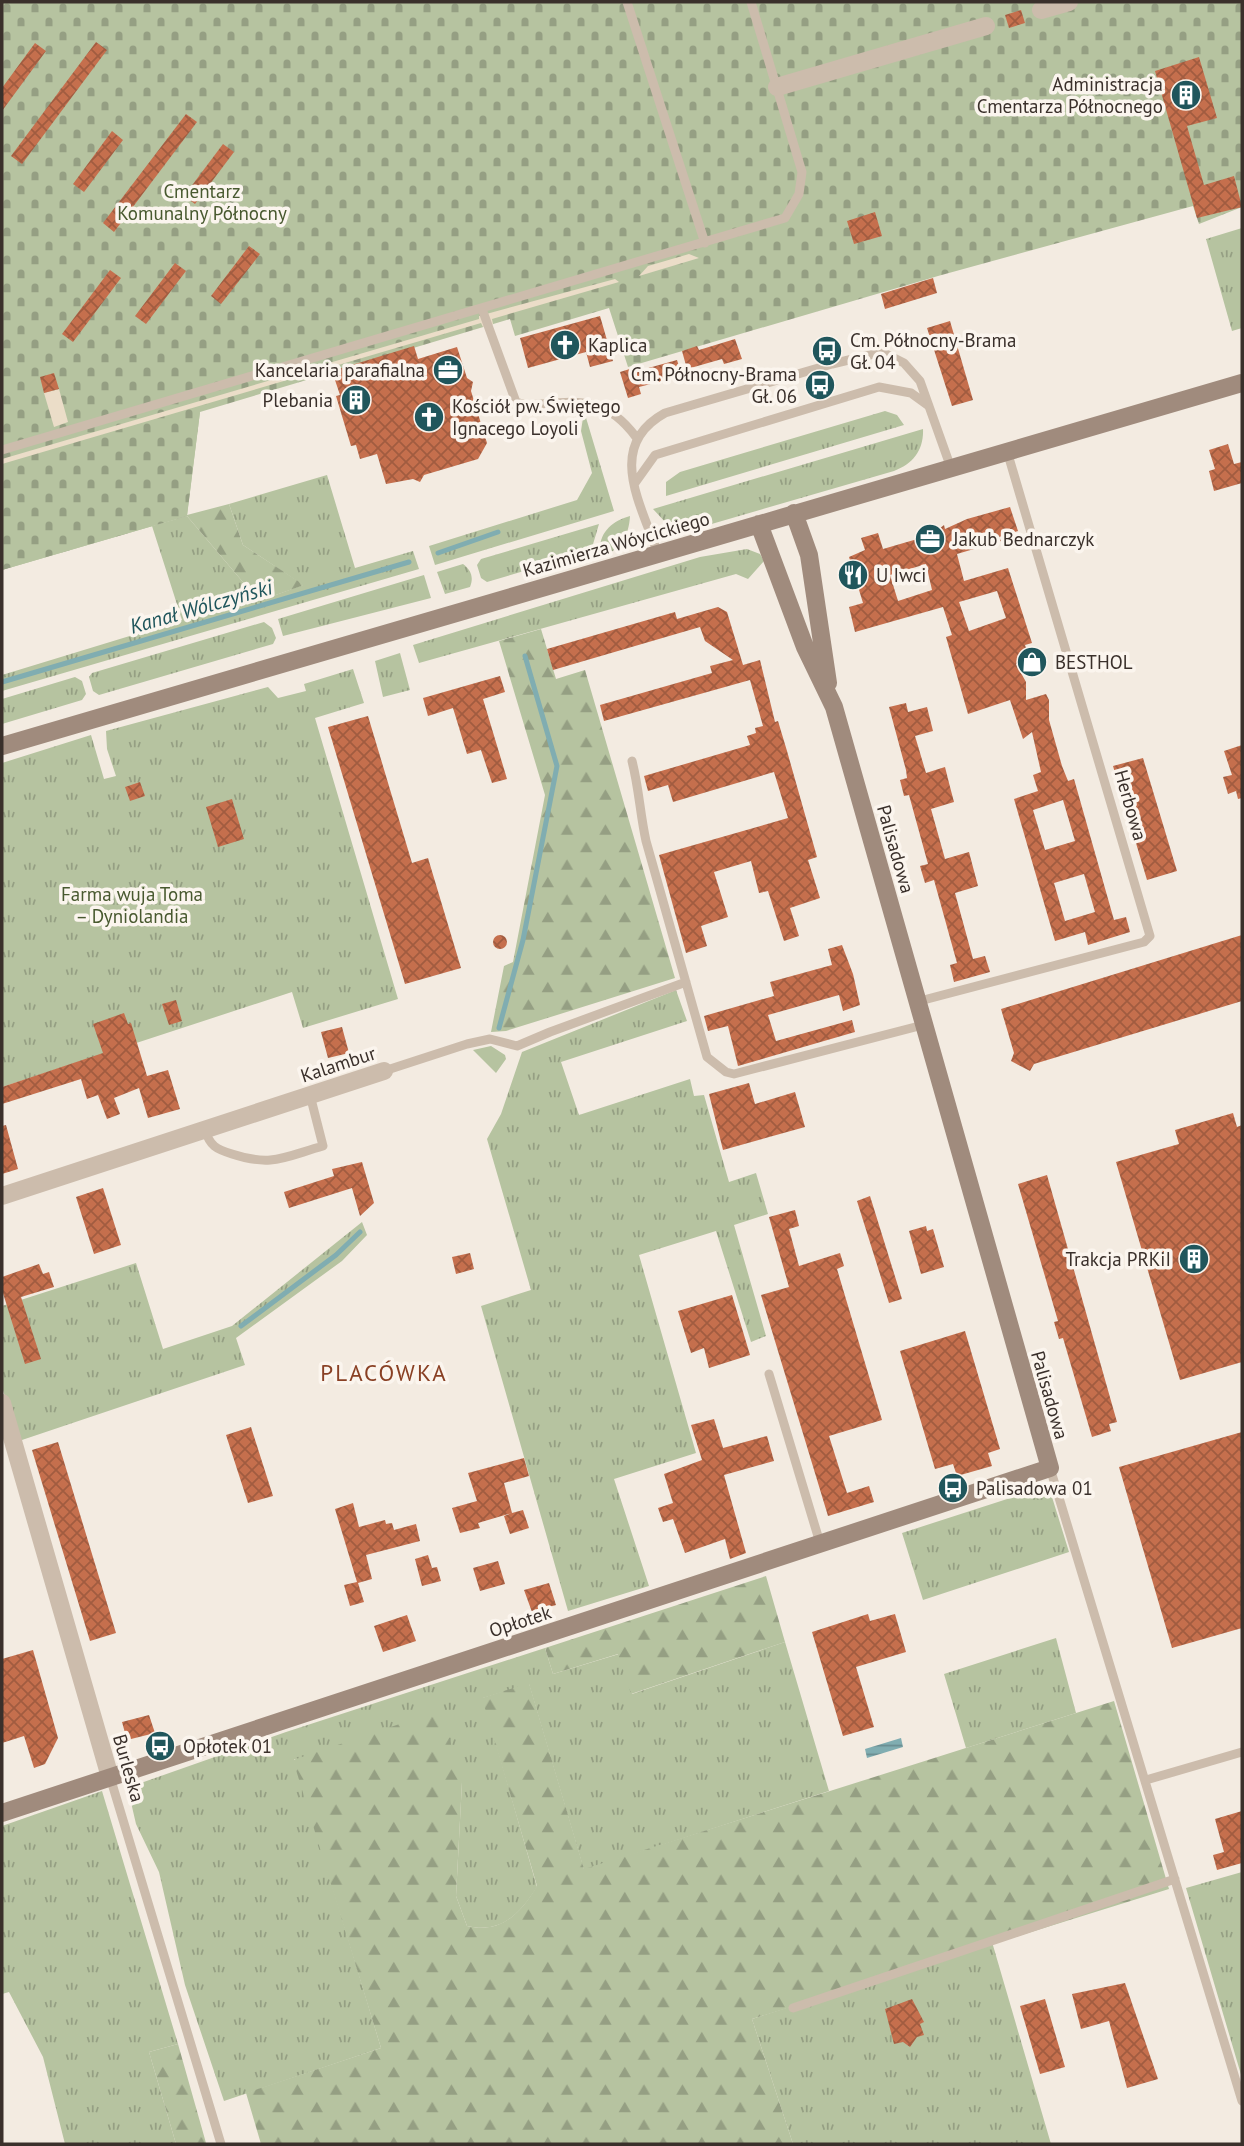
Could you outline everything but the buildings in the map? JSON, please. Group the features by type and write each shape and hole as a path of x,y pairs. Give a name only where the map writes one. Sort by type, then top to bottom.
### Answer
{"street":[{"path":"1041,10 1069,2"},
{"path":"777,87 986,26"},
{"name":"Kazimierza Wóycickiego","path":"2,746 1242,383"},
{"name":"Palisadowa","path":"794,513 809,555 830,697 1050,1468"},
{"name":"Palisadowa","path":"758,524 805,647 830,697"},
{"name":"Kalambur","path":"2,1196 384,1071"},
{"name":"Burleska","path":"3,1410 110,1777"},
{"name":"Opłotek","path":"2,1813 1050,1468"}],"lane":[{"path":"627,2 705,243"},
{"path":"2,450 785,218 799,194 802,172 751,2"},
{"path":"482,309 516,402 526,405 597,404 619,417 636,437"},
{"path":"658,554 630,463 636,437 643,428 665,413 869,353 882,352 904,363 920,381 951,468"},
{"path":"635,483 655,455 879,387 911,393 929,407"},
{"name":"Herbowa","path":"916,1002 1144,942 1150,936 1007,451"},
{"path":"632,761 640,790 639,806 646,841 707,1057 726,1072 734,1074 923,1025"},
{"name":"Kalambur","path":"384,1071 489,1039 517,1046 530,1043 550,1032 686,982"},
{"path":"205,1130 209,1143 215,1149 257,1163 323,1146 310,1096"},
{"path":"769,1374 820,1543"},
{"name":"Palisadowa","path":"1050,1468 1242,2101"},
{"path":"1146,1780 1242,1752"},
{"name":"Burleska","path":"110,1777 221,2144"},
{"path":"793,2008 1175,1879"}],"green space":[{"name":"Cmentarz Komunalny Północny","path":"2,2 1242,2 1242,207 1199,224 1193,206 938,276 628,367 609,308 515,336 510,319 200,412 187,516 2,570"},
{"path":"1242,228 1242,328 1232,331 1206,239"},
{"path":"584,411 614,511 435,565 429,546 577,500 592,473 581,431"},
{"path":"885,411 897,415 904,425 666,496 666,482 680,472"},
{"path":"200,412 187,515 229,504 243,545 304,585 259,601 187,516 2,570"},
{"path":"923,429 922,443 916,455 894,471 691,530 667,524 653,509"},
{"path":"327,475 355,568 413,551 419,569 2,691 2,675 182,620 152,526 187,516 259,601 303,585 243,545 229,504"},
{"path":"630,516 623,541 601,557 601,542 606,530 617,521"},
{"path":"599,524 591,551 487,582 481,578 477,565 481,559"},
{"path":"747,549 760,554 764,561 748,579 736,574 419,663 413,645 700,557"},
{"path":"463,564 471,574 470,587 445,594 437,572"},
{"path":"424,575 431,598 283,636 278,619"},
{"path":"264,622 272,628 276,638 273,644 99,695 93,691 89,677 92,673"},
{"path":"541,629 556,679 585,670 675,978 506,1031 491,1032 504,966 513,962 545,795 499,641"},
{"path":"400,653 410,690 383,697 375,661"},
{"name":"Farma wuja Toma – Dyniolandia","path":"353,669 364,703 315,718 398,999 303,1028 292,992 2,1087 2,763 91,735 104,779 116,776 107,749 106,731 268,687 278,698 306,691 304,684"},
{"path":"75,677 82,681 86,694 82,700 2,724 2,699"},
{"path":"676,990 687,1021 561,1062 579,1115 690,1079 694,1096 704,1095 729,1182 756,1173 768,1214 734,1225 766,1336 751,1342 716,1231 639,1255 696,1453 614,1479 649,1586 568,1611 481,1306 531,1290 487,1139 501,1114 522,1052"},
{"path":"491,1046 505,1055 506,1059 496,1073 473,1050"},
{"path":"362,1222 367,1235 342,1261 236,1338 245,1365 19,1441 2,1387 2,1306 136,1263 163,1349 232,1326"},
{"path":"1041,1488 1052,1497 1069,1552 923,1600 902,1533"},
{"path":"766,1576 785,1642 631,1694 618,1654 553,1674 545,1648"},
{"path":"1056,1638 1076,1713 966,1748 944,1674"},
{"path":"785,1642 829,1791 584,1870 529,1684 483,1698 537,1887 524,1906 508,1920 490,1927 467,1926 456,1896 462,1782 294,1759 381,2048 224,2101 185,1985 159,1872 136,1824 130,1798 138,1784 286,1732 545,1648 553,1674 619,1654 632,1694"},
{"path":"529,1683 584,1869 1114,1701 1169,1889 752,2019 793,2144 261,2144 246,2093 381,2048 293,1760 441,1710 462,1782 456,1896 467,1926 479,1928 500,1924 524,1905 537,1886 482,1698"},
{"path":"102,1791 178,2044 149,2052 176,2144 65,2144 43,2057 9,1992 2,1994 2,1826"},
{"path":"1242,1872 1242,2078 1186,1888"},
{"path":"992,1942 1051,2144 793,2144 752,2019"},
{"path":"178,2044 206,2143 176,2144 149,2052"}],"shaded area":[{"path":"689,254 699,258 639,276 648,266"},
{"path":"615,279 619,282 492,319 493,324 483,327 481,323 2,464 2,459 479,319 479,316"},
{"path":"59,389 68,422 54,427 44,393"}],"water":[{"path":"901,1738 903,1747 867,1758 865,1749"}],"waterway":[{"name":"Kanał Wólczyński","path":"438,553 498,532"},
{"name":"Kanał Wólczyński","path":"2,682 409,562"},
{"path":"499,1028 523,940 557,766 525,656"},
{"path":"241,1326 336,1255 360,1232"}],"place":[{"name":"Administracja Cmentarza Północnego","path":"1186,95"},
{"name":"Kaplica","path":"565,345"},
{"name":"Cm. Północny-Brama Gł. 04","path":"827,351"},
{"name":"Kancelaria parafialna","path":"448,370"},
{"name":"Cm. Północny-Brama Gł. 06","path":"820,385"},
{"name":"Plebania","path":"356,400"},
{"name":"Kościół pw. Świętego Ignacego Loyoli","path":"429,417"},
{"name":"Jakub Bednarczyk","path":"930,539"},
{"name":"U Iwci","path":"853,575"},
{"name":"BESTHOL","path":"1032,662"},
{"name":"Trakcja PRKiI","path":"1194,1259"},
{"name":"Palisadowa 01","path":"953,1488"},
{"name":"Opłotek 01","path":"160,1746"}],"district":[{"name":"PLACÓWKA","path":"384,1373"}]}
